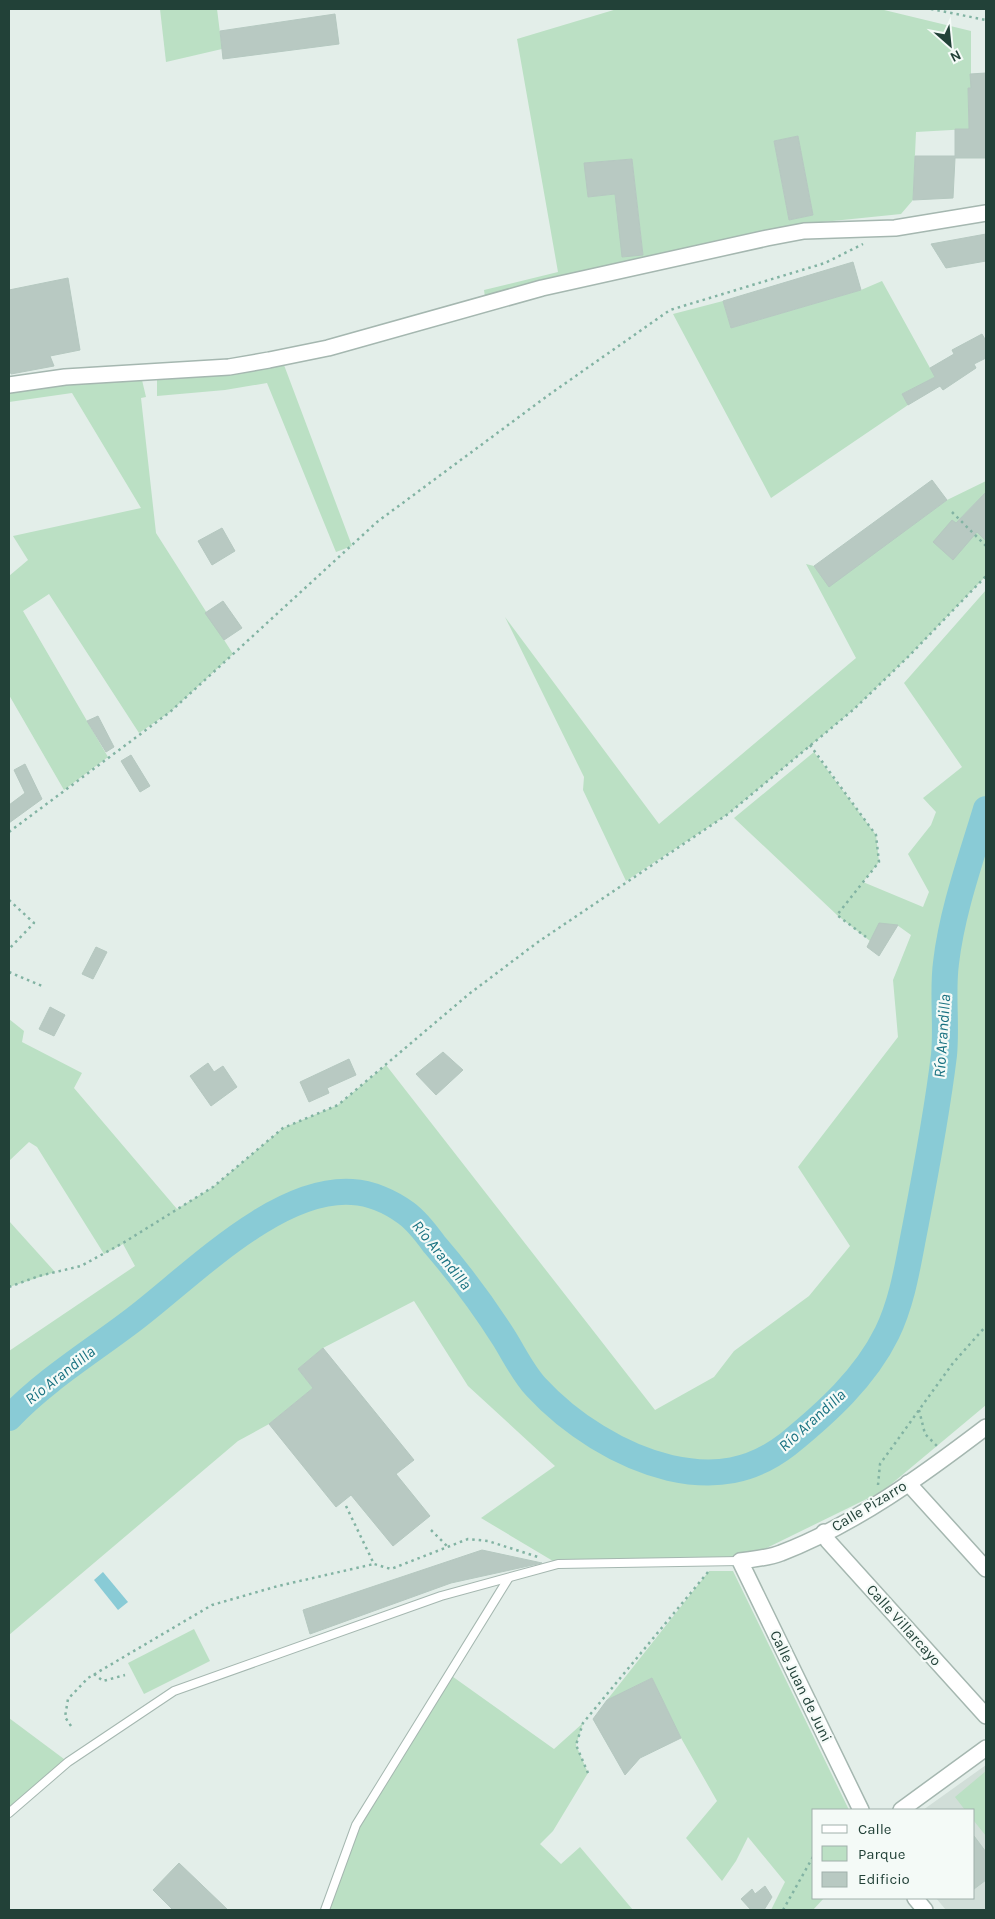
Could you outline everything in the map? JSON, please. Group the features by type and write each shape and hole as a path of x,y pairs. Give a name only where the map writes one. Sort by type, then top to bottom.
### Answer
{"street":[{"path":"9,385 65,377 229,367 328,348 542,288 767,238 804,231 896,228 986,213"},
{"name":"Calle Pizarro","path":"740,1562 780,1554 835,1528 877,1504 986,1427"},
{"path":"908,1483 986,1569"},
{"name":"Calle Villarcayo","path":"824,1532 828,1541 986,1716"},
{"name":"Calle Juan de Juni","path":"740,1562 862,1809"},
{"path":"902,1809 986,1748"},
{"path":"915,1899 925,1910"}],"lane":[{"path":"9,1814 68,1762 174,1691 441,1596 558,1564 740,1562"},
{"path":"325,1910 356,1825 508,1579"}],"path":[{"path":"930,9 986,20"},
{"path":"9,832 170,712 378,522 550,394 670,310 825,262 869,241"},
{"path":"952,512 986,546"},
{"path":"9,1287 39,1276 81,1266 123,1243 213,1187 283,1128 338,1105 469,994 538,942 728,814 852,710 908,657 986,576"},
{"path":"810,745 876,835 879,862 837,915 866,937"},
{"path":"9,900 34,923 9,949"},
{"path":"9,972 42,986"},
{"path":"877,1504 880,1464 953,1363 986,1326"},
{"path":"919,1410 925,1434 947,1456"},
{"path":"346,1506 374,1564"},
{"path":"431,1530 448,1547"},
{"path":"71,1726 65,1717 68,1699 94,1674 212,1605 278,1586 374,1564 391,1569 468,1539 488,1541 558,1564"},
{"path":"588,1773 576,1745 583,1723 709,1571"},
{"path":"94,1674 103,1681 125,1675"},
{"path":"782,1910 812,1858"}],"shaded area":[{"path":"986,1765 986,1910 946,1910 937,1899 975,1899 975,1809 924,1809"}],"green space":[{"path":"160,9 217,9 222,49 166,62"},
{"path":"617,9 880,9 971,31 971,88 968,89 969,129 916,132 913,200 901,214 803,224 767,230 541,281 485,297 484,290 558,272 517,39","holes":["798,136 813,215 789,220 774,141","632,159 643,254 623,257 615,194 588,197 585,163"]},
{"path":"882,281 935,377 902,394 908,405 771,498 673,314 723,301 731,328 861,290"},
{"path":"281,357 352,546 336,552 267,383 225,390 157,396 157,379 230,372"},
{"path":"142,380 146,397 141,398 156,533 233,654 170,712 139,733 49,594 23,611 108,757 64,790 9,695 9,576 28,560 13,536 141,508 72,393 9,402 9,391 67,382"},
{"path":"986,481 986,492 962,517 984,539 986,537 986,576 908,657 853,710 728,814 626,881 583,790 584,777 505,617 659,824 856,658 806,564 814,566 829,586 947,500"},
{"path":"986,590 986,1405 883,1491 740,1561 558,1564 481,1518 555,1466 468,1386 414,1301 323,1348 298,1369 313,1388 269,1424 238,1441 9,1635 9,1351 135,1266 123,1244 104,1254 37,1147 29,1142 9,1161 9,1019 24,1031 22,1042 82,1073 74,1088 177,1209 213,1187 283,1128 338,1105 386,1065 655,1410 714,1377 734,1351 809,1296 850,1246 798,1167 898,1037 893,980 911,935 897,925 870,941 837,915 734,818 814,752 876,835 879,862 863,882 923,907 929,892 908,854 931,825 936,812 923,798 962,767 904,683"},
{"path":"9,1221 55,1272 9,1287"},
{"path":"709,1571 733,1571 849,1809 812,1809 812,1899 823,1899 813,1910 771,1910 785,1882 748,1837 736,1861 722,1881 686,1838 717,1801 681,1738 652,1678 607,1700"},
{"path":"194,1629 210,1661 144,1694 128,1663"},
{"path":"449,1674 554,1749 583,1723 576,1745 588,1773 553,1831 540,1844 561,1864 580,1847 633,1910 325,1910 356,1825"},
{"path":"9,1718 68,1762 9,1813"},
{"path":"986,1771 986,1836 975,1822 975,1809 964,1809 955,1797"}],"water":[{"path":"103,1572 128,1602 118,1610 94,1580"}],"building":[{"path":"335,14 339,44 223,59 220,31"},
{"path":"986,73 986,158 955,158 953,198 913,200 915,156 955,156 955,129 969,129 968,88 971,88 970,74"},
{"path":"798,136 813,215 789,220 774,141"},
{"path":"632,159 643,255 622,257 615,194 588,197 584,163"},
{"path":"986,234 986,261 946,268 931,244"},
{"path":"853,262 861,290 731,328 723,301"},
{"path":"68,278 80,350 50,356 54,366 11,374 9,368 9,290"},
{"path":"982,334 986,341 986,358 974,364 976,368 943,390 940,386 908,405 902,394 935,377 930,368 954,354 952,350"},
{"path":"932,480 947,500 829,587 814,566"},
{"path":"986,492 986,541 977,532 953,560 933,542 952,520 956,523"},
{"path":"222,528 235,551 212,565 198,541"},
{"path":"223,601 242,628 224,640 205,613"},
{"path":"98,716 114,747 106,752 87,721"},
{"path":"131,755 150,786 140,792 121,761"},
{"path":"25,764 42,799 9,823 9,805 25,793 14,770"},
{"path":"879,923 898,925 879,956 867,947"},
{"path":"96,947 107,952 93,979 82,974"},
{"path":"50,1007 65,1015 54,1036 39,1029"},
{"path":"443,1052 463,1070 436,1095 416,1074"},
{"path":"349,1059 356,1075 327,1088 329,1093 309,1102 300,1082"},
{"path":"208,1063 214,1072 223,1066 237,1087 211,1106 190,1076"},
{"path":"323,1348 414,1460 396,1474 430,1516 393,1546 351,1495 336,1507 269,1424 313,1388 298,1369"},
{"path":"482,1550 542,1563 451,1583 310,1634 303,1610"},
{"path":"652,1678 681,1738 640,1758 625,1775 593,1719 607,1700"},
{"path":"975,1837 986,1852 986,1880 975,1888"},
{"path":"179,1863 228,1910 173,1910 153,1890"},
{"path":"765,1886 772,1897 764,1910 751,1910 741,1899 752,1889 755,1894"}],"waterway":[{"name":"Río Arandilla","path":"9,1418 53,1379 133,1320 235,1238 264,1219 294,1204 323,1194 352,1192 366,1194 387,1202 414,1220 425,1231 479,1302 531,1382 564,1414 597,1437 651,1463 687,1471 718,1472 747,1467 774,1453 788,1444 816,1420 856,1380 878,1349 897,1308 919,1207 941,1077 945,1043 945,974 949,944 963,885 986,809"}]}
